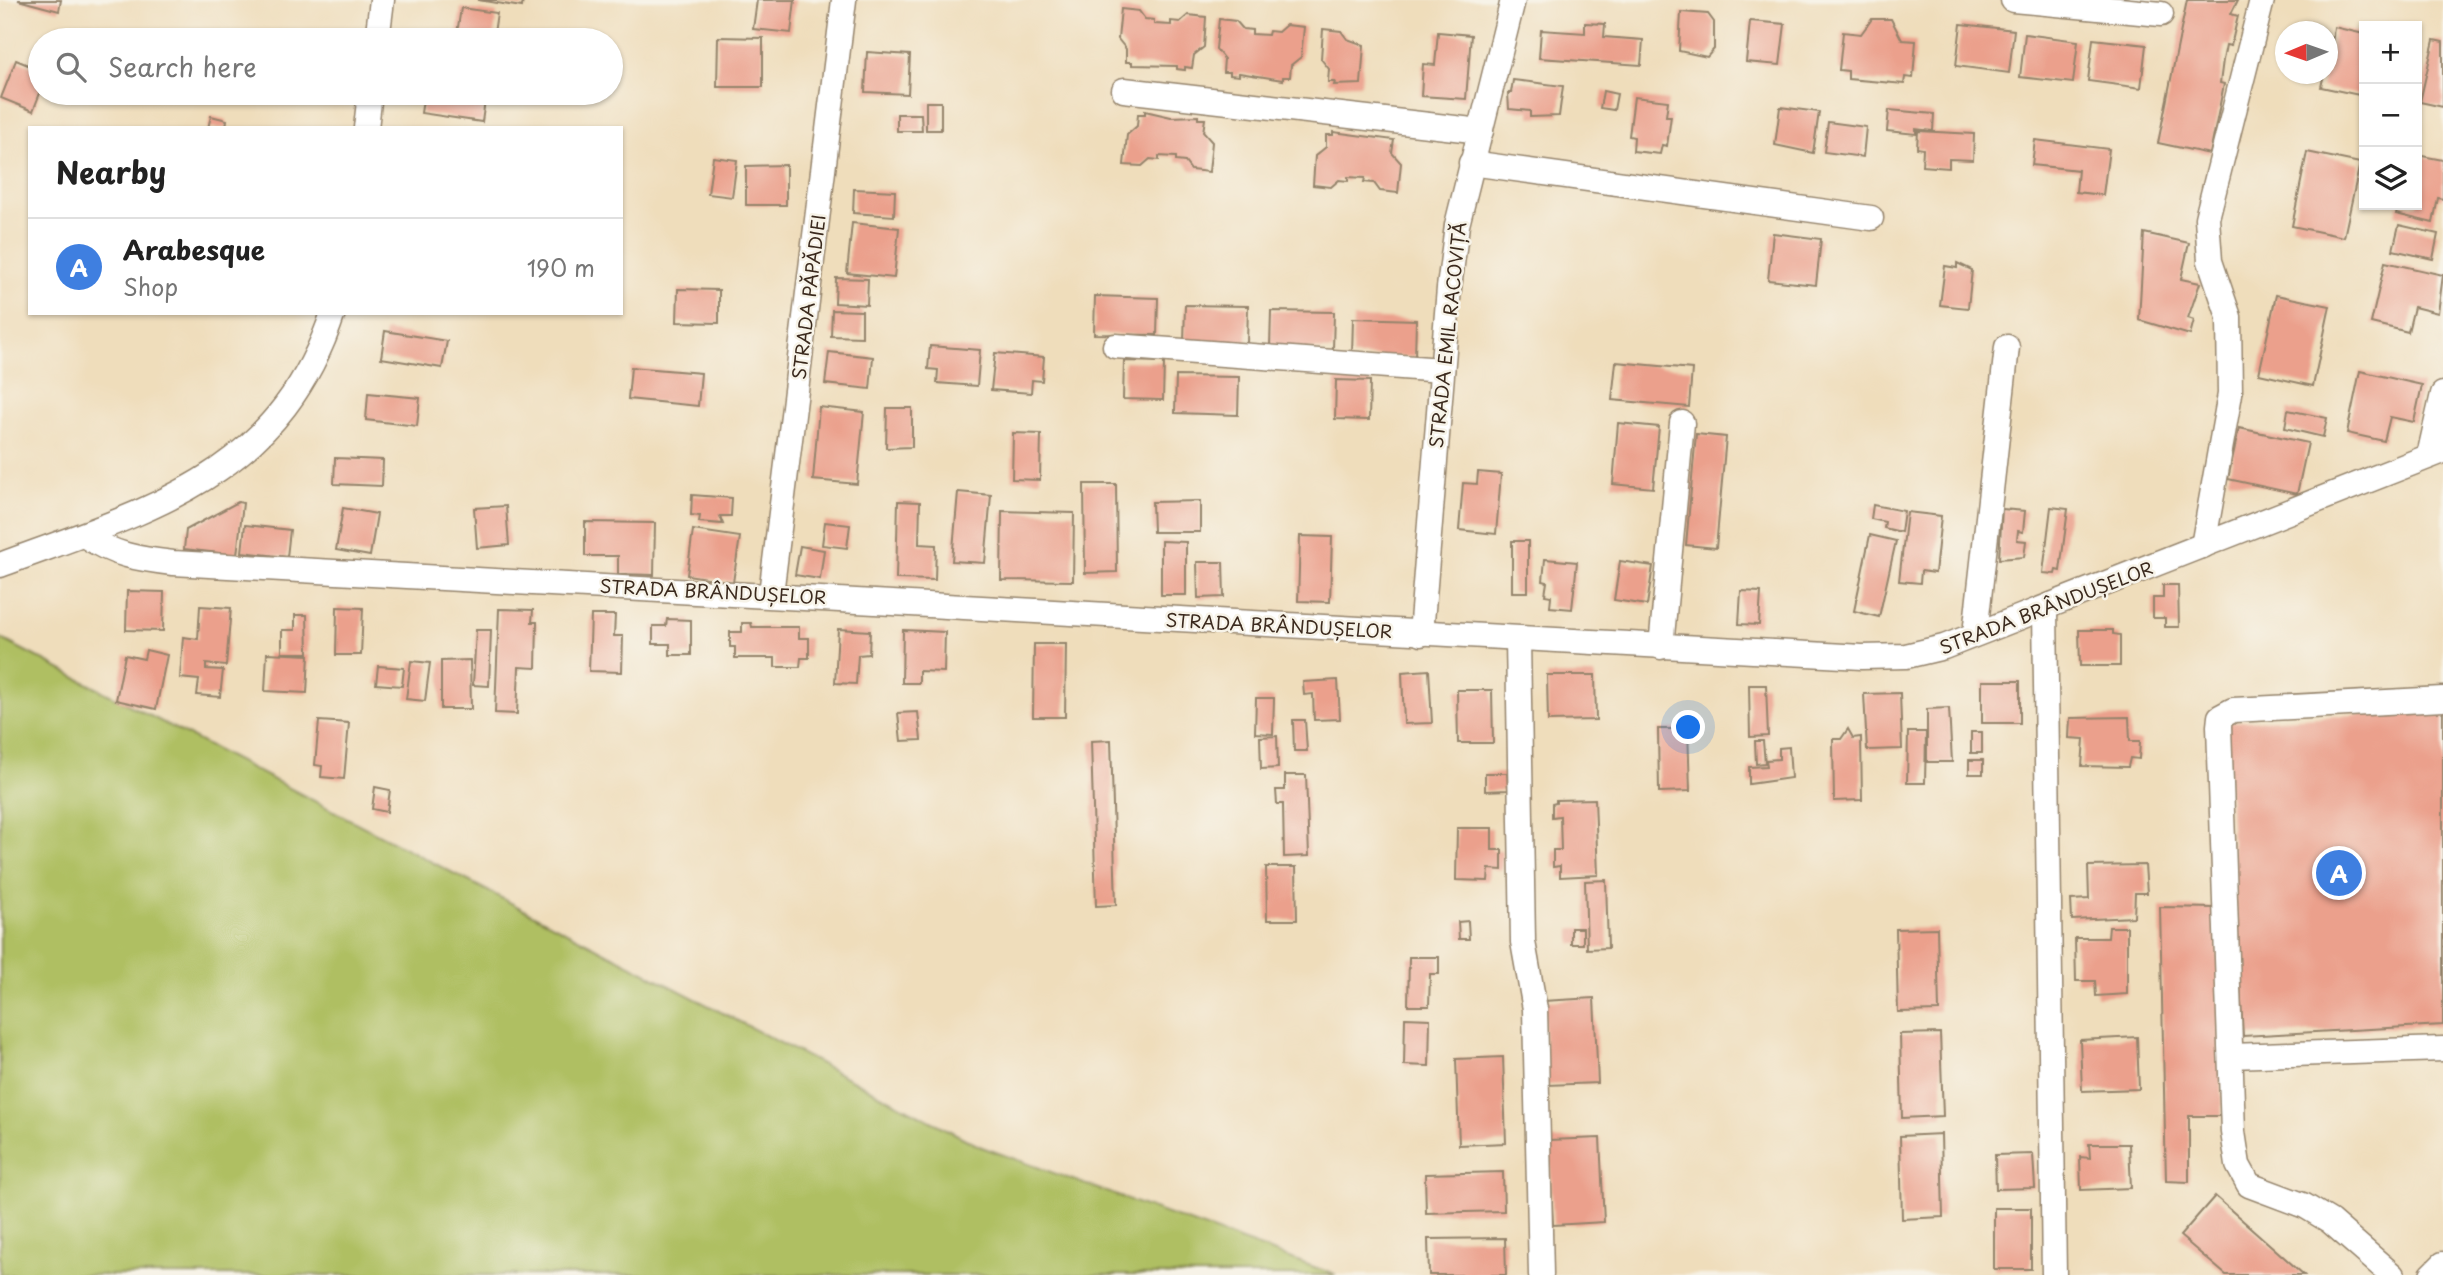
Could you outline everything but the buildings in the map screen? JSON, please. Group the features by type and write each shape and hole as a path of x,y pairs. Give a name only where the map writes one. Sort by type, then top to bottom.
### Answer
{"street":[{"path":"378,28 382,0"},
{"name":"STRADA PĂPĂDIEI","path":"771,594 844,0"},
{"name":"STRADA EMIL RACOVIȚĂ","path":"1421,634 1442,370 1457,225 1513,0"},
{"path":"2013,0 2161,14"},
{"path":"2203,546 2230,394 2229,317 2210,261 2207,218 2262,0"},
{"path":"1124,90 1481,131"},
{"path":"366,126 369,105"},
{"path":"1471,163 1871,218"},
{"path":"0,565 154,507 195,487 237,457 269,427 294,394 320,352 332,315"},
{"path":"1115,346 1442,370"},
{"path":"1975,634 2007,347"},
{"path":"2436,453 2443,394"},
{"path":"1661,647 1682,423"},
{"name":"STRADA BRÂNDUȘELOR","path":"84,535 125,557 173,563 771,594 1661,647 1862,657 1906,656 1944,647 2045,609 2436,453"},
{"path":"2045,609 2054,1275"},
{"path":"1518,639 1523,942 1535,1010 1541,1275"},
{"path":"2392,1275 2330,1221 2305,1206 2249,1185 2238,1165 2231,1056 2220,717 2233,710 2443,699"},
{"path":"2231,1056 2443,1048"},
{"path":"2432,1275 2443,1264"}],"green space":[{"path":"0,638 979,1146 1336,1275 0,1275"}],"place":[{"name":"Arabesque","path":"2339,873"}]}
